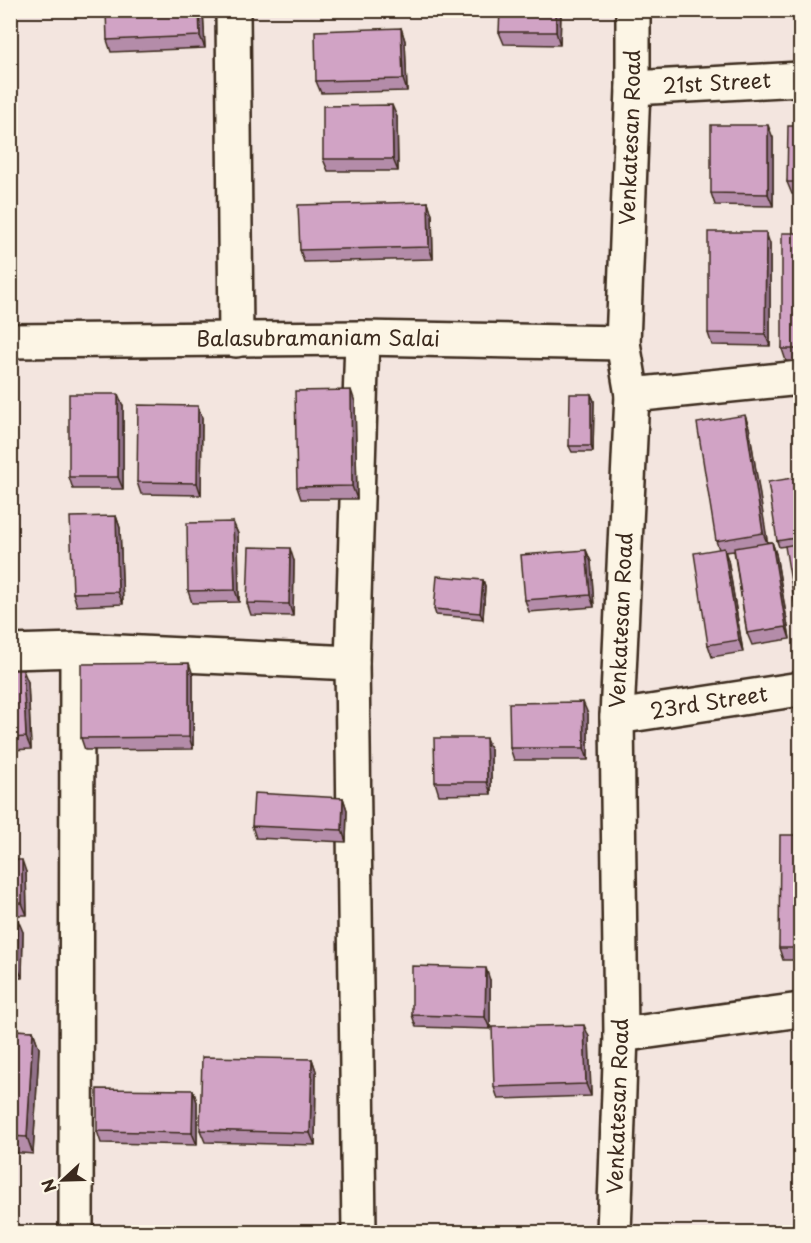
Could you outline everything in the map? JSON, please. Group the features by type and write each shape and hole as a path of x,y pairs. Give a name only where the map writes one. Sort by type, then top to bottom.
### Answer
{"street":[{"path":"233,10 236,340"},
{"name":"Venkatesan Road","path":"614,1233 621,1035 617,717 632,395 623,343 633,88 633,10"},
{"name":"21st Street","path":"633,88 801,79"},
{"path":"360,1233 352,663 362,338"},
{"name":"Balasubramaniam Salai","path":"10,341 362,338 623,343"},
{"path":"632,395 801,378"},
{"path":"10,652 77,650 352,663"},
{"path":"76,1233 77,650"},
{"name":"23rd Street","path":"617,717 801,689"},
{"path":"621,1035 801,1011"}],"building":[{"path":"106,10 199,10 200,36 107,40"},
{"path":"500,10 556,10 556,32 499,32"},
{"path":"401,28 403,79 316,81 315,31"},
{"path":"392,105 393,159 323,159 323,106"},
{"path":"711,125 768,125 768,194 711,193"},
{"path":"788,126 801,126 801,182 787,182"},
{"path":"428,202 429,247 300,250 298,205"},
{"path":"708,232 766,232 765,334 708,333"},
{"path":"782,233 801,233 801,349 782,349"},
{"path":"351,390 352,486 297,487 295,391"},
{"path":"69,394 118,394 118,477 69,477"},
{"path":"570,394 591,394 591,446 569,446"},
{"path":"138,405 198,406 197,483 137,482"},
{"path":"745,415 763,533 716,541 697,423"},
{"path":"798,477 801,493 801,537 777,541 768,482"},
{"path":"116,516 118,592 73,593 70,517"},
{"path":"233,522 235,590 188,591 187,523"},
{"path":"772,542 786,627 747,633 734,548"},
{"path":"801,543 801,629 799,629 785,546"},
{"path":"249,547 290,548 289,604 247,603"},
{"path":"724,548 739,640 708,645 694,553"},
{"path":"586,550 590,595 525,600 521,555"},
{"path":"437,576 483,580 480,613 434,609"},
{"path":"189,663 189,737 81,738 81,664"},
{"path":"10,670 23,670 26,737 10,738"},
{"path":"583,702 584,748 510,748 509,703"},
{"path":"434,738 486,738 487,782 435,782"},
{"path":"254,793 343,798 342,830 252,826"},
{"path":"780,835 801,835 801,948 779,948"},
{"path":"10,860 22,860 22,903 10,903"},
{"path":"10,920 18,920 17,966 10,966"},
{"path":"412,966 486,968 485,1017 412,1015"},
{"path":"584,1025 586,1084 494,1087 492,1027"},
{"path":"10,1030 33,1031 27,1137 10,1136"},
{"path":"202,1057 312,1059 310,1133 200,1130"},
{"path":"97,1089 193,1090 192,1133 97,1131"}]}
